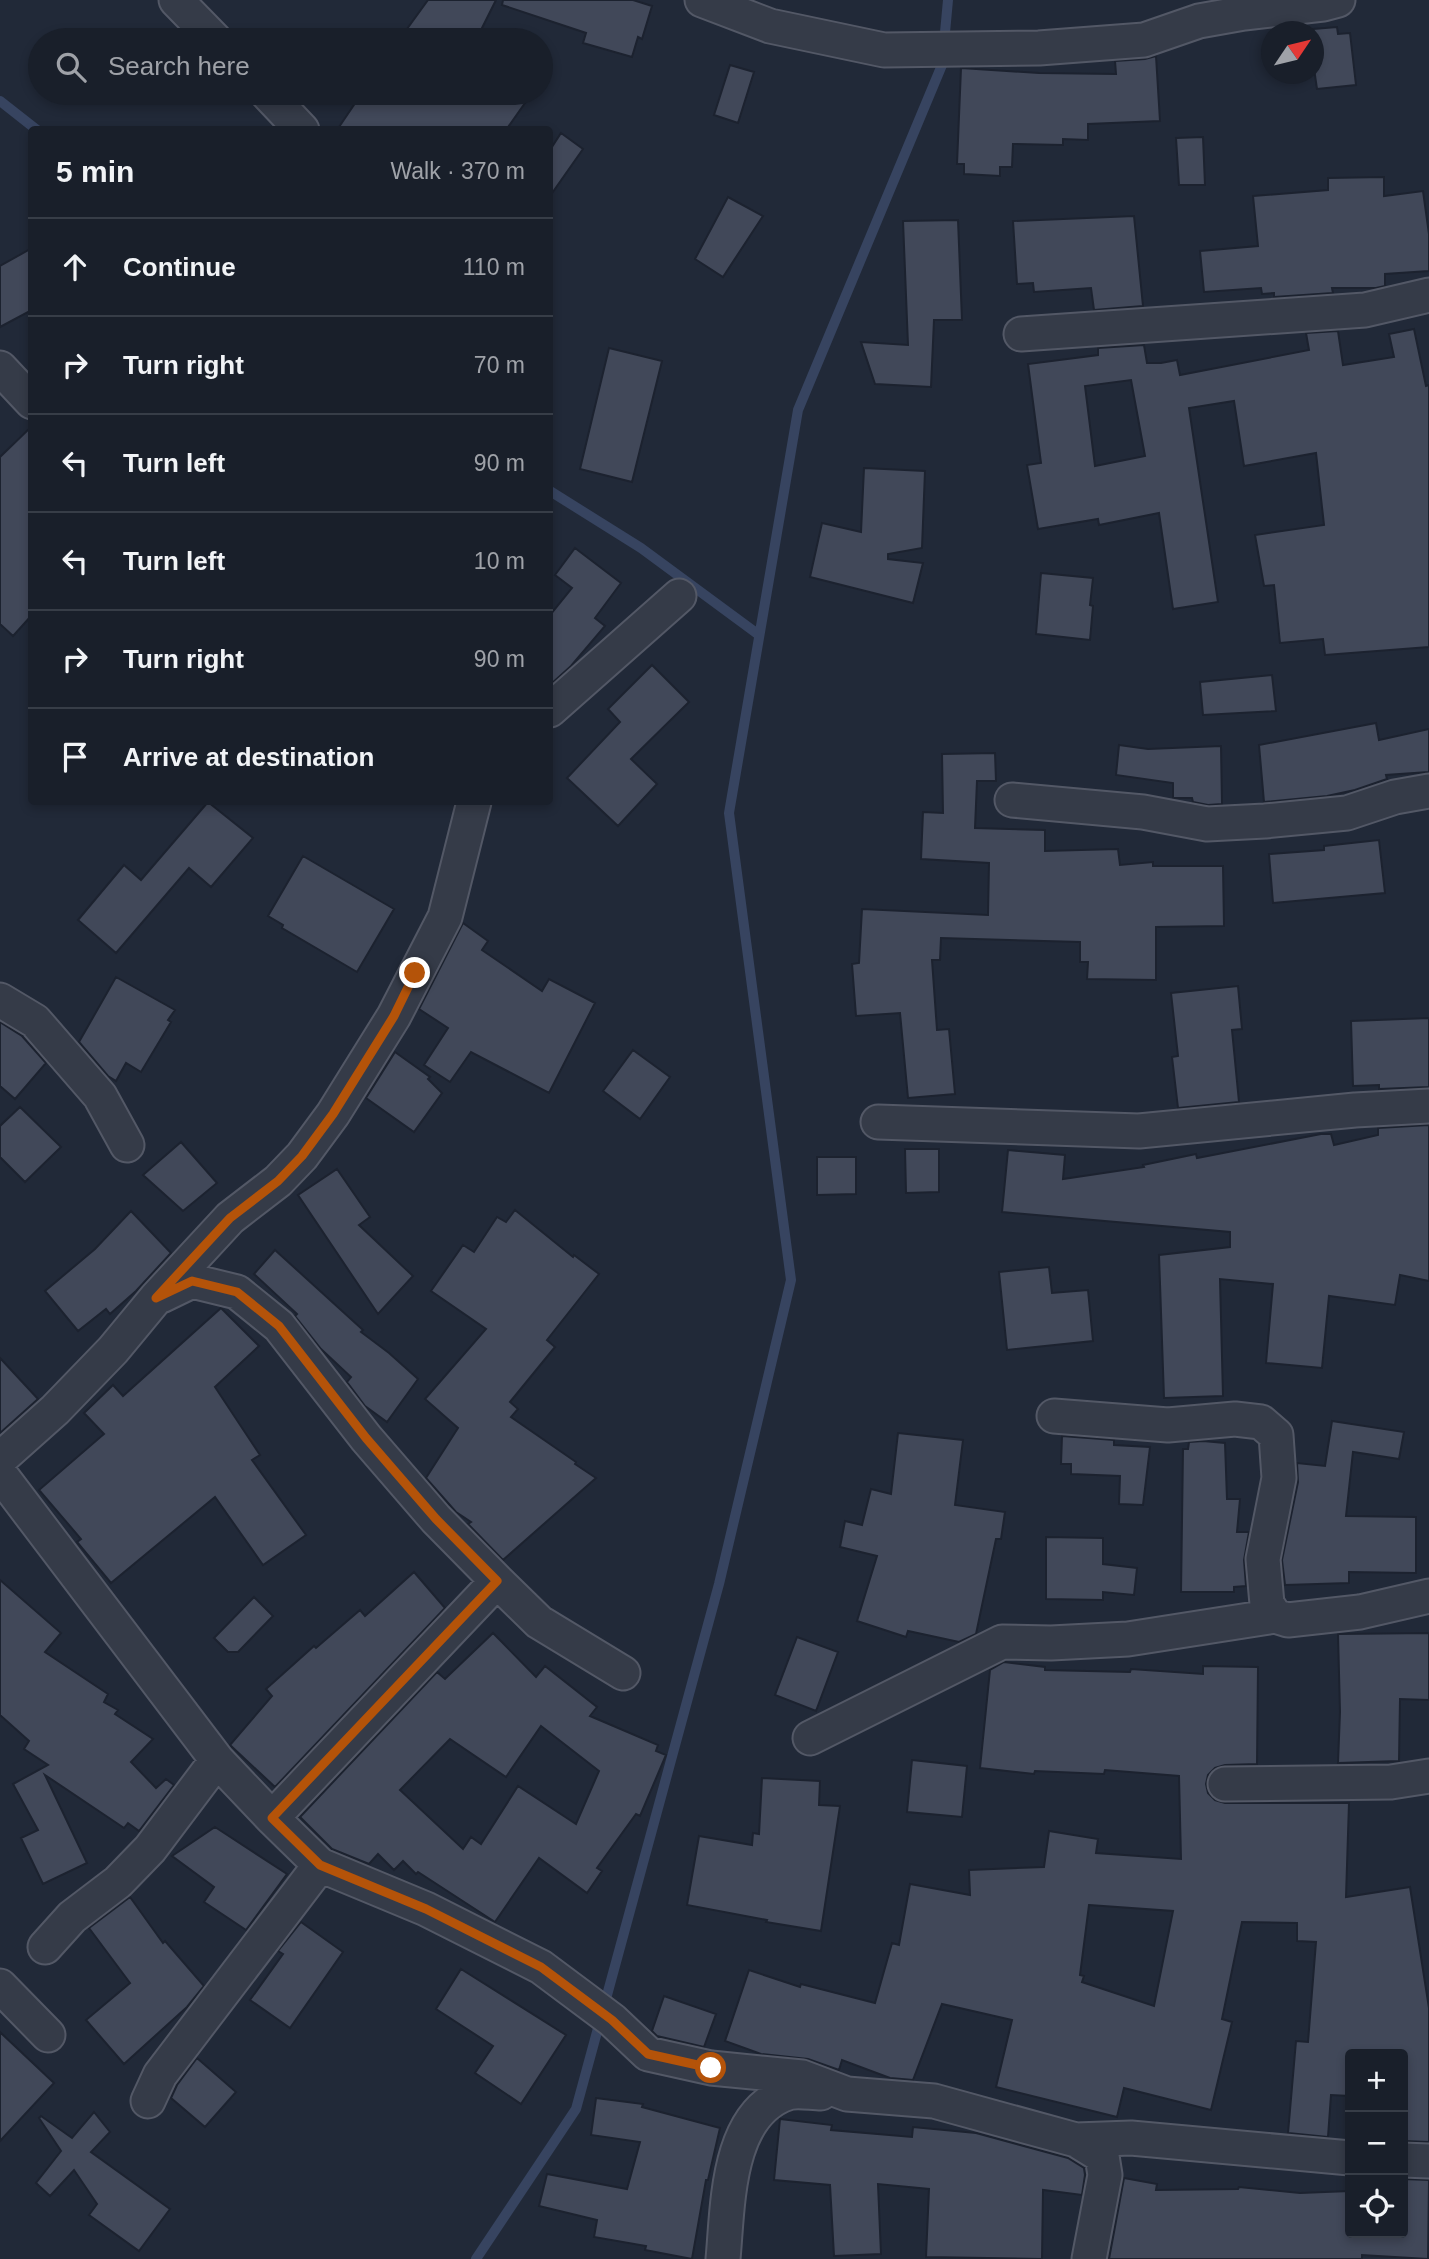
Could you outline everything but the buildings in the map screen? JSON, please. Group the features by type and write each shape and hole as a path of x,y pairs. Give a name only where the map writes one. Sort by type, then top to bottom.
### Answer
{"street":[{"path":"176,0 203,28"},
{"path":"702,0 770,26 884,50 1039,48 1144,40 1199,21 1338,0"},
{"path":"278,105 298,126"},
{"path":"1021,334 1365,310 1429,295"},
{"path":"0,369 28,398"},
{"path":"553,707 679,596"},
{"path":"1012,800 1143,812 1207,824 1347,813 1395,797 1429,791"},
{"path":"0,1459 113,1350 156,1298 230,1218 278,1181 302,1156 333,1114 394,1016 445,917 473,805"},
{"path":"0,1000 35,1021 100,1096 127,1145"},
{"path":"878,1122 1139,1132 1355,1110 1429,1106"},
{"path":"156,1298 192,1281 237,1292 279,1326 366,1438 436,1519 497,1581 539,1622 623,1673"},
{"path":"1054,1416 1168,1425 1235,1419 1261,1422 1276,1435 1279,1478 1263,1559 1267,1604 1275,1616"},
{"path":"0,1474 216,1760 320,1865 426,1909 541,1967 603,2013 648,2054 711,2068 802,2077 848,2094"},
{"path":"272,1818 497,1581"},
{"path":"810,1738 1002,1642 1051,1643 1128,1639 1275,1616 1288,1620 1360,1612 1429,1596"},
{"path":"44,1947 72,1917 118,1882 150,1849 216,1760"},
{"path":"1225,1784 1391,1782 1429,1776"},
{"path":"148,2101 160,2075 320,1865"},
{"path":"0,1986 48,2035"},
{"path":"723,2259 732,2171 751,2119 770,2103 790,2092 934,2101 1076,2140 1102,2156 1105,2175 1089,2259"},
{"path":"1076,2140 1131,2138 1345,2158"},
{"path":"1408,2160 1429,2161"}],"waterway":[{"path":"476,2259 576,2109 719,1584 791,1280 729,813 798,410 942,65 948,0"},
{"path":"0,101 32,126"},
{"path":"553,493 641,548 759,635"}],"route":[{"path":"415,973 394,1016 333,1114 302,1156 278,1181 230,1218 156,1298 192,1281 237,1292 279,1326 366,1438 436,1519 497,1581 272,1818 320,1865 426,1909 541,1967 612,2020 648,2054 711,2068"}]}
